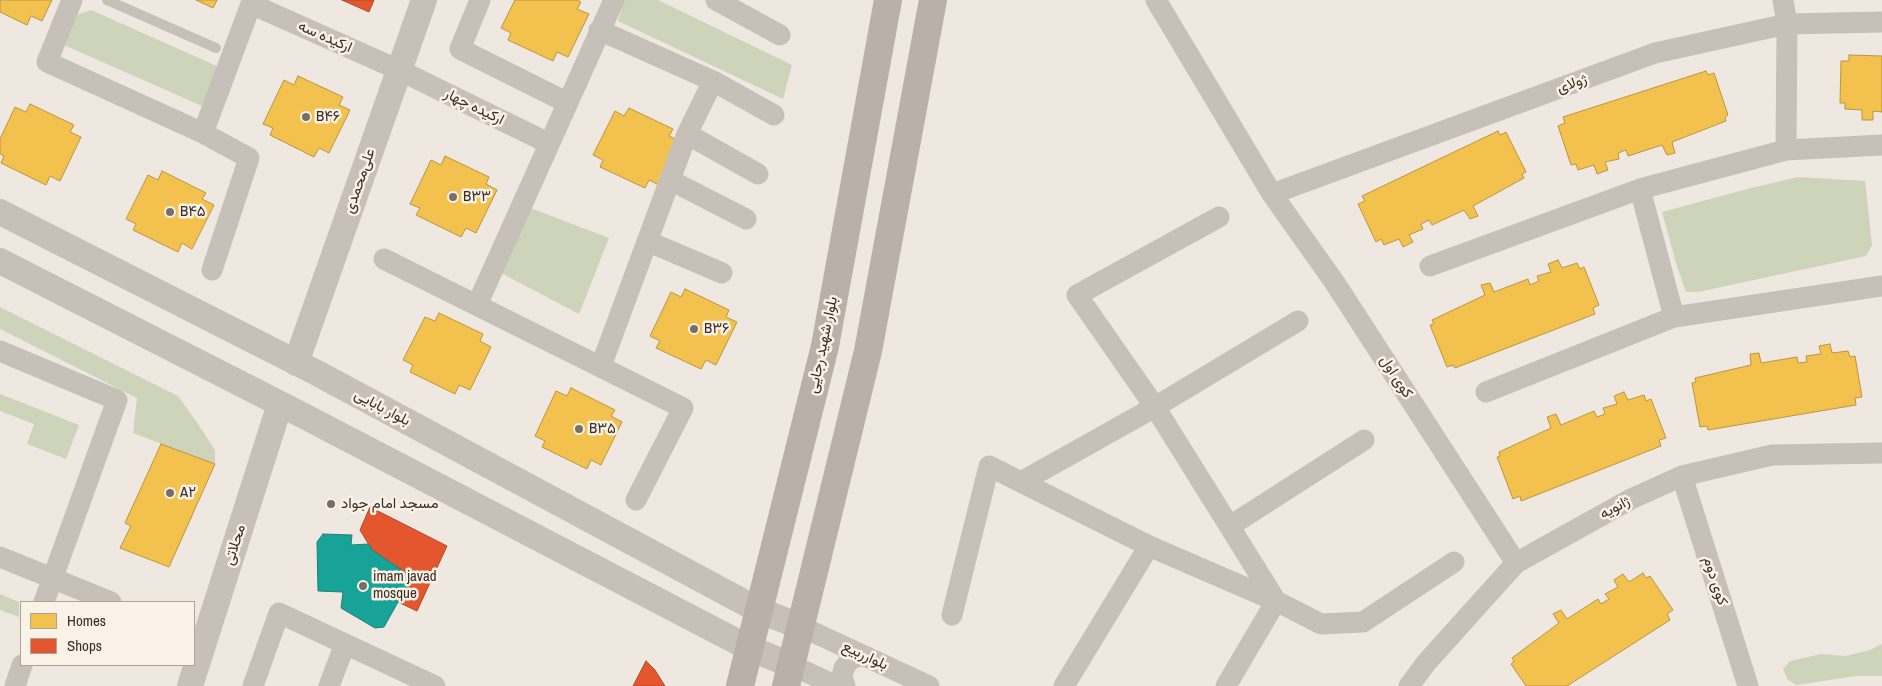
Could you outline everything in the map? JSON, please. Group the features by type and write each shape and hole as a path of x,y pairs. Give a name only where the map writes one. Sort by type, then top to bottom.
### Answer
{"main road":[{"name":"بلوار شهید رجایی","path":"740,686 825,346 888,0"},
{"path":"788,676 868,351 933,0"}],"street":[{"path":"72,0 47,62 203,133 250,158 212,270"},
{"name":"علی‌محمدی","path":"296,363 424,0"},
{"path":"480,0 460,49 566,102"},
{"path":"477,305 566,102 614,0"},
{"path":"716,0 780,35"},
{"name":"کوی اول","path":"1156,0 1272,194 1335,283 1516,563"},
{"path":"1783,0 1787,24 1786,150"},
{"name":"ارکیده سه","path":"203,133 251,4 399,70"},
{"name":"ژولای","path":"1272,194 1655,53 1787,24 1882,22"},
{"path":"600,30 713,81 774,115"},
{"name":"ارکیده چهار","path":"399,70 548,144"},
{"path":"601,366 687,134 713,81"},
{"path":"687,134 758,174"},
{"path":"1430,266 1640,189 1786,150 1882,145"},
{"path":"670,180 746,219"},
{"path":"1640,189 1674,317"},
{"name":"بلوار بابایی","path":"0,212 296,363 760,611 800,626"},
{"path":"1219,217 1077,295 1155,407 1276,601"},
{"path":"647,241 722,273"},
{"path":"384,259 683,408 636,500"},
{"path":"0,262 280,404 749,648 788,676 837,686"},
{"path":"1486,392 1674,317 1882,286"},
{"path":"1021,482 1155,407 1298,321"},
{"path":"0,351 117,400 44,601"},
{"name":"محلاتی","path":"195,660 199,639 280,404"},
{"path":"1230,526 1364,440"},
{"name":"ژانویه","path":"1409,686 1426,663 1516,563 1631,499 1682,476 1772,455 1882,453"},
{"path":"952,615 989,466 1148,546 1276,601 1321,624 1363,622 1454,562"},
{"name":"کوی دوم","path":"1682,476 1748,686"},
{"path":"1064,686 1148,546"},
{"path":"0,557 109,601"},
{"path":"680,613 694,607 699,600 702,591 698,578"},
{"path":"1226,686 1276,601"},
{"path":"253,686 280,613 435,686"},
{"name":"بلوارربیع","path":"800,626 929,686"},
{"path":"329,686 345,644"},
{"path":"844,686 842,676 844,668 849,661 856,657 864,656"},
{"path":"15,686 22,666"},
{"name":"محلاتی","path":"190,686 194,666"}],"lane":[{"path":"107,0 216,48"}],"green space":[{"path":"624,0 658,0 792,65 783,99 618,21"},
{"path":"91,10 219,67 202,106 64,45 77,15"},
{"path":"1798,177 1865,181 1872,245 1866,256 1698,292 1686,292 1662,212"},
{"path":"528,207 609,238 579,314 501,273"},
{"path":"0,307 178,396 215,450 215,464 133,433 137,398 0,329"},
{"path":"0,394 79,425 66,459 27,444 34,424 0,411"},
{"path":"0,594 19,602 19,617 0,610"},
{"path":"1882,644 1882,676 1856,676 1796,685 1788,680 1783,669 1790,661 1821,654 1846,656 1870,650"}],"building: Homes":[{"path":"0,0 52,0 42,21 31,16 27,25 0,12"},
{"path":"196,0 217,0 213,8"},
{"path":"515,0 577,0 581,2 577,9 589,14 568,57 557,52 553,61 508,40 511,33 501,28"},
{"path":"1849,55 1882,56 1882,112 1873,111 1873,120 1862,120 1862,110 1845,109 1845,103 1840,103 1841,61 1849,61"},
{"path":"1706,71 1708,75 1714,73 1728,115 1725,117 1726,121 1672,142 1675,153 1667,155 1662,145 1628,156 1626,150 1618,153 1619,159 1605,162 1608,170 1597,174 1594,165 1578,170 1576,164 1571,165 1558,126 1565,123 1563,117"},
{"name":"B۴۶","path":"298,76 343,97 339,105 350,110 329,153 319,148 314,157 270,135 273,128 263,124 284,80 294,85"},
{"path":"30,104 74,125 70,132 81,137 60,181 50,176 46,185 1,163 4,156 0,154 0,139 15,107 26,112"},
{"path":"629,108 673,129 669,136 680,141 659,185 649,180 645,188 600,167 603,160 593,155 615,111 624,116"},
{"path":"1498,131 1500,135 1506,132 1526,172 1522,174 1524,178 1473,206 1478,216 1470,219 1464,210 1432,225 1429,220 1421,224 1423,229 1409,235 1413,242 1403,247 1399,239 1384,245 1381,239 1376,242 1358,204 1365,201 1362,196"},
{"name":"B۳۳","path":"445,156 489,177 486,184 497,190 476,233 466,228 461,237 416,215 420,208 410,204 431,160 441,165"},
{"name":"B۴۵","path":"162,171 206,193 202,199 214,205 192,249 182,243 178,252 133,230 136,224 126,219 148,175 158,180"},
{"path":"1558,260 1562,268 1577,263 1580,269 1584,267 1599,305 1593,308 1595,314 1455,368 1453,365 1447,367 1430,325 1434,324 1432,320 1485,295 1481,285 1490,283 1494,292 1528,279 1530,285 1539,281 1537,276 1551,272 1548,264"},
{"name":"B۳۶","path":"685,289 729,310 726,317 737,322 716,365 706,360 701,369 656,348 660,341 650,336 671,292 681,297"},
{"path":"439,313 483,334 480,341 491,347 470,390 459,385 455,394 410,372 413,365 403,360 425,317 435,321"},
{"path":"1830,344 1832,353 1848,351 1850,357 1855,356 1862,397 1855,398 1856,405 1708,430 1707,426 1700,427 1692,383 1696,382 1695,378 1751,365 1750,354 1759,353 1761,363 1797,357 1798,363 1807,362 1806,356 1821,354 1819,346"},
{"name":"B۳۵","path":"571,388 615,410 611,416 622,422 601,465 591,460 587,469 542,447 545,441 535,436 556,391 567,396"},
{"path":"1624,392 1628,400 1644,395 1646,401 1651,399 1666,438 1659,440 1661,446 1521,501 1520,496 1513,499 1497,457 1500,456 1499,452 1551,428 1547,417 1556,414 1561,425 1594,411 1597,417 1605,414 1603,408 1617,404 1614,396"},
{"name":"A۲","path":"161,444 215,464 169,567 120,548 131,526 125,523"},
{"path":"1643,573 1646,578 1650,576 1673,610 1667,614 1670,620 1567,686 1526,686 1511,664 1514,661 1512,658 1559,623 1553,614 1561,610 1567,619 1598,599 1601,604 1609,599 1605,594 1618,587 1614,580 1623,574 1629,582"}],"building: Shops":[{"path":"342,0 374,0 369,12"},
{"path":"370,507 447,546 417,611 398,602 412,577 372,550 360,530"},
{"path":"646,661 655,670 665,686 633,686"}],"building: Public":[{"name":"imam javad mosque","path":"323,534 352,535 351,545 369,544 372,550 412,577 384,627 375,628 341,608 343,592 318,591 317,542"}],"place":[{"name":"B۴۶","path":"306,117"},
{"name":"B۳۳","path":"453,197"},
{"name":"B۴۵","path":"170,212"},
{"name":"B۳۶","path":"694,329"},
{"name":"B۳۵","path":"579,429"},
{"name":"A۲","path":"170,493"},
{"name":"مسجد امام جواد","path":"331,504"},
{"name":"imam javad mosque","path":"363,586"}]}
